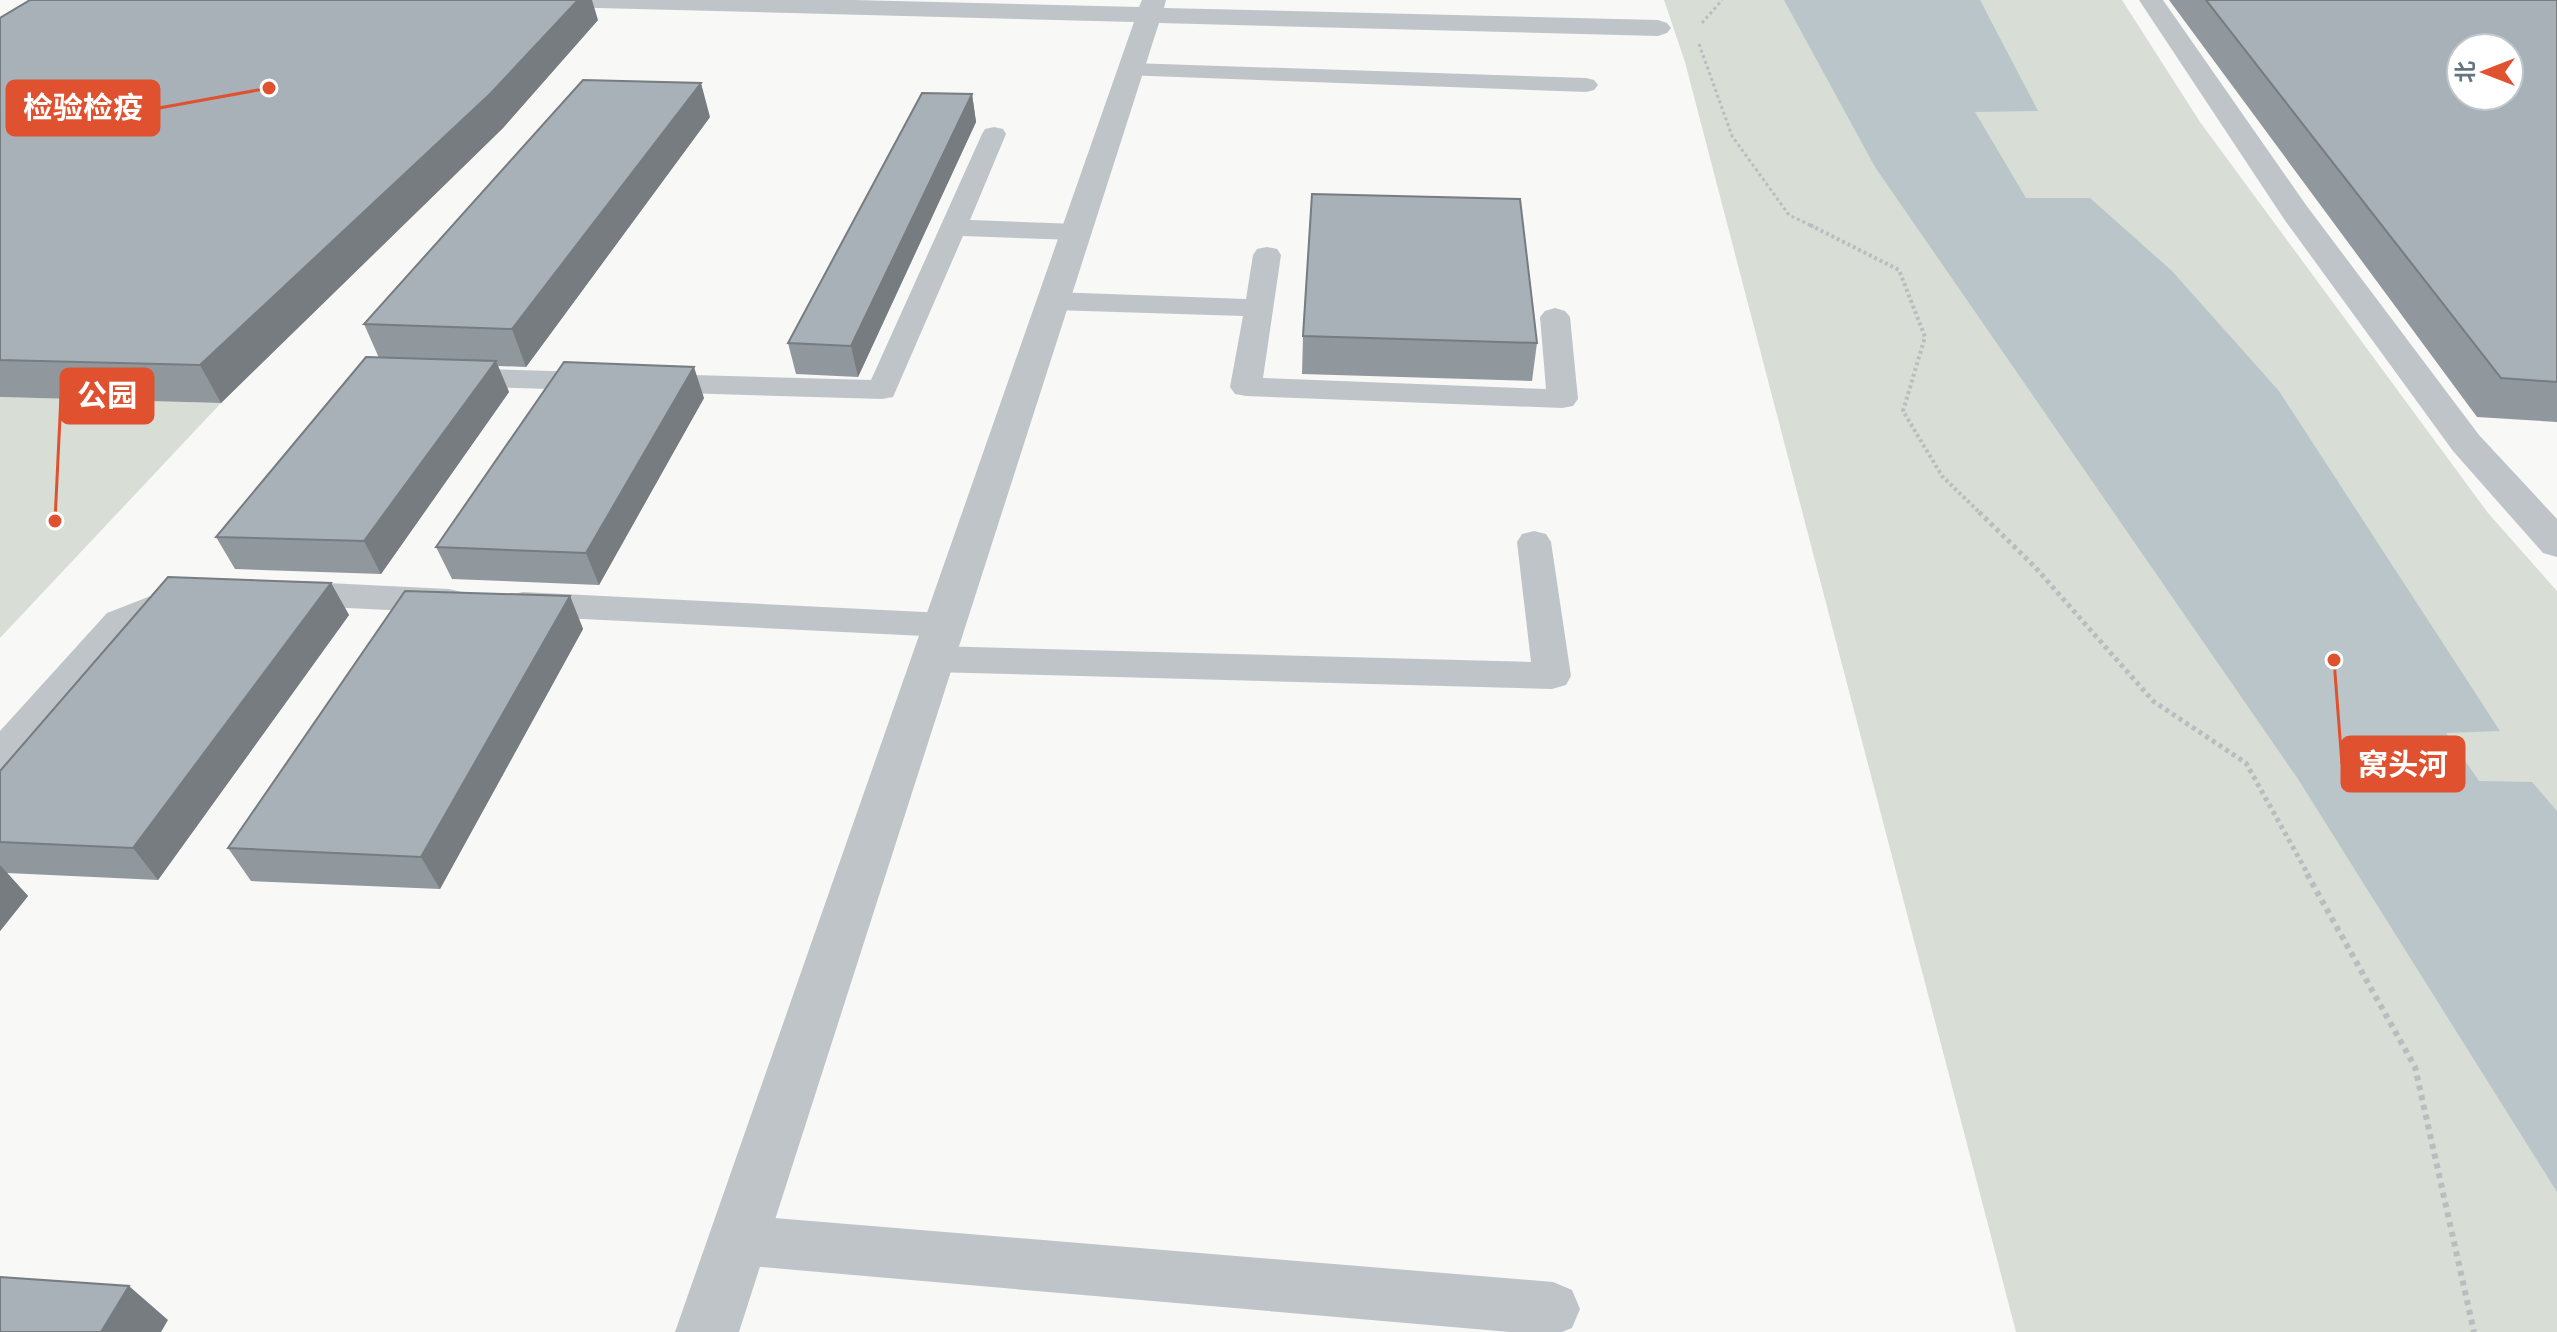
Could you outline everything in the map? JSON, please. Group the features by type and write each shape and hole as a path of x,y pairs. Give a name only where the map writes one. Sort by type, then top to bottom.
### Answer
{"street":[{"path":"559,0 1152,7 1658,28"},
{"path":"2151,0 2295,212 2466,443 2557,544"},
{"path":"707,1332 1152,7"}],"lane":[{"path":"1131,70 1586,85"},
{"path":"416,376 882,390 994,134"},
{"path":"953,227 1076,232"},
{"path":"1267,255 1256,308 1246,387 1562,399 1555,317"},
{"path":"1053,301 1256,308"},
{"path":"0,757 120,622 199,588 938,642 1552,676 1534,542"},
{"path":"738,1240 1553,1309"}],"path":[{"path":"1697,38 1732,136 1789,215 1899,270 1925,337 1903,411 1942,476 2035,567 2153,701 2246,763 2415,1067 2474,1332"}],"shaded area":[{"path":"1664,0 2122,0 2200,122 2488,513 2557,591 2557,1332 2016,1332 1685,62"},
{"path":"1784,0 1980,0 2038,111 1975,112 2026,198 2090,198 2172,271 2279,391 2500,731 2446,733 2479,781 2532,782 2557,811 2557,1192 2298,779 1875,167"},
{"path":"0,397 221,403 0,638"}],"building":[{"path":"30,0 578,0 490,94 200,365 0,360 0,18"},
{"path":"2206,0 2557,0 2557,382 2501,378"},
{"path":"583,80 701,83 512,329 364,324"},
{"path":"922,93 972,94 851,346 788,343"},
{"path":"1312,194 1520,199 1537,343 1303,336"},
{"path":"366,357 496,361 364,541 216,537"},
{"path":"564,362 694,367 586,553 436,547"},
{"path":"168,577 331,583 133,848 0,842 0,771"},
{"path":"405,591 570,596 421,857 228,848"},
{"path":"0,1277 129,1286 101,1332 0,1332"}],"place":[{"name":"检验检疫","path":"269,88"},
{"name":"公园","path":"55,521"},
{"name":"窝头河","path":"2334,660"}]}
